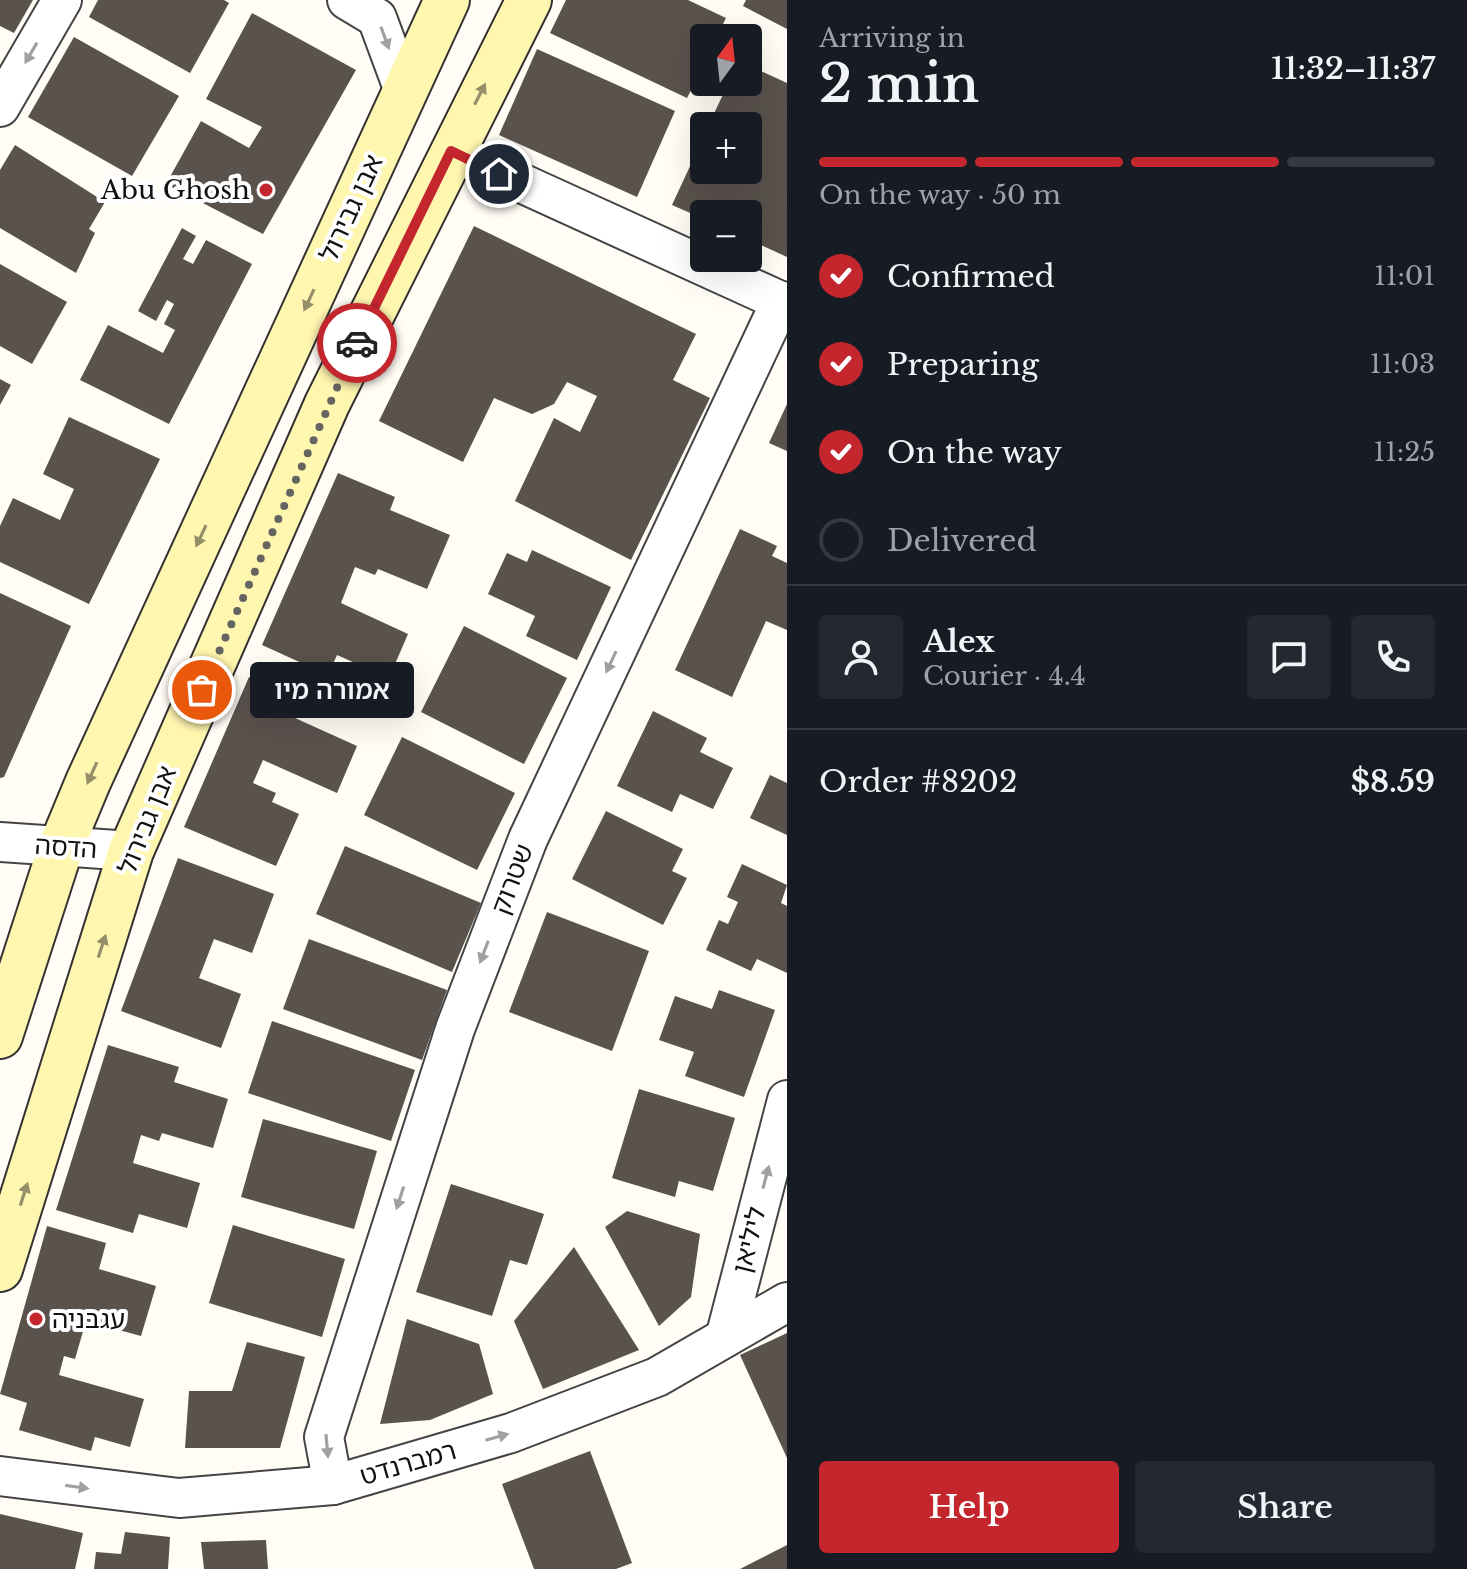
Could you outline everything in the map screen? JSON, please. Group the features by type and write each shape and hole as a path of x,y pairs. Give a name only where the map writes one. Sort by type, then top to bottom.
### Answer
{"main road":[{"name":"אבן גבירול","path":"0,1036 8,970 61,847 447,0"},
{"name":"אבן גבירול","path":"0,1269 131,851 327,404 529,0"}],"street":[{"path":"0,107 62,0"},
{"path":"347,0 377,18 404,91"},
{"path":"451,151 784,302"},
{"name":"שטרוק","path":"333,1485 324,1437 455,1029 528,839 784,302"},
{"name":"הדסה","path":"0,842 131,851"},
{"name":"ליליאן","path":"726,1334 787,1100"},
{"name":"רמברנדט","path":"0,1476 179,1498 333,1485 511,1433 657,1377 726,1334 787,1302"}],"building":[{"path":"0,0 33,0 14,33 0,26"},
{"path":"98,0 224,0 229,3 190,73 89,17"},
{"path":"566,0 688,0 726,18 723,24 690,24 690,92 687,98 550,33"},
{"path":"746,0 787,0 787,29 743,6"},
{"path":"252,13 356,70 263,234 166,184 201,121 249,148 262,127 206,99"},
{"path":"74,37 179,96 132,176 28,117"},
{"path":"537,49 675,111 637,197 499,135"},
{"path":"762,71 787,83 787,257 762,245 762,200 690,200 690,213 672,205 690,166 690,184 762,184 762,112 715,112 722,96 762,96"},
{"path":"15,145 105,202 89,229 95,233 76,273 0,228 0,170"},
{"path":"474,226 696,334 673,380 710,398 631,560 515,501 554,418 580,432 597,396 567,382 554,404 532,414 494,398 463,462 379,421"},
{"path":"182,228 196,236 183,259 193,264 206,240 252,264 169,424 80,380 108,325 163,353 175,330 164,324 174,304 167,300 156,321 138,311"},
{"path":"0,264 67,302 32,364 0,346"},
{"path":"0,379 11,385 0,405"},
{"path":"787,404 787,451 769,443"},
{"path":"69,417 160,459 89,604 0,562 0,526 13,498 60,520 74,489 43,474"},
{"path":"338,473 395,497 390,510 450,535 427,589 378,569 375,575 355,567 341,603 408,634 389,678 337,655 328,675 262,645"},
{"path":"740,529 777,546 772,556 787,563 787,630 766,621 732,697 675,670"},
{"path":"532,550 611,587 577,660 526,636 535,616 488,594 507,553 527,562"},
{"path":"0,593 71,626 4,777 0,778"},
{"path":"464,626 567,678 524,764 421,712"},
{"path":"249,677 303,701 295,718 357,746 337,793 263,760 253,783 276,793 272,802 299,814 276,866 184,827"},
{"path":"653,711 707,738 700,752 733,768 713,809 680,794 672,812 617,786"},
{"path":"402,737 515,793 477,870 364,815"},
{"path":"770,775 787,783 787,835 750,818"},
{"path":"606,811 683,849 672,871 687,878 663,925 572,879"},
{"path":"345,846 481,903 452,972 316,914"},
{"path":"178,858 274,894 252,953 214,939 199,978 241,994 221,1048 121,1011"},
{"path":"742,864 787,885 781,903 787,906 787,973 757,959 751,971 706,950 719,920 728,924 738,902 727,897"},
{"path":"547,912 649,951 612,1051 509,1012"},
{"path":"309,939 447,990 422,1060 283,1009"},
{"path":"719,990 775,1010 744,1097 685,1076 694,1052 659,1040 675,996 712,1009"},
{"path":"272,1021 415,1070 391,1141 248,1093"},
{"path":"108,1045 179,1067 174,1082 228,1099 213,1148 162,1133 159,1141 141,1135 133,1163 200,1183 187,1228 139,1214 133,1233 56,1210"},
{"path":"639,1089 735,1118 713,1191 679,1181 675,1197 612,1178"},
{"path":"263,1119 377,1151 354,1229 241,1197"},
{"path":"451,1184 544,1214 527,1265 510,1260 492,1316 416,1292"},
{"path":"627,1211 700,1234 691,1297 659,1326 605,1227"},
{"path":"233,1225 345,1259 322,1337 209,1303"},
{"path":"47,1226 106,1243 99,1269 156,1286 141,1336 86,1321 75,1359 64,1356 59,1375 144,1399 130,1447 95,1437 91,1451 19,1430 27,1403 0,1394"},
{"path":"574,1247 639,1350 543,1389 514,1321"},
{"path":"407,1319 479,1344 493,1394 430,1420 380,1424"},
{"path":"787,1333 787,1458 740,1355"},
{"path":"247,1342 305,1357 280,1448 185,1448 189,1391 232,1391"},
{"path":"590,1451 632,1563 616,1569 534,1569 502,1484"},
{"path":"0,1514 83,1533 75,1569 0,1569"},
{"path":"125,1532 170,1537 168,1569 94,1569 96,1552 121,1554"},
{"path":"266,1540 268,1569 204,1569 201,1542"},
{"path":"787,1545 787,1569 740,1569"}],"way so far":[{"path":"202,690 327,404 357,343"}],"place":[{"name":"Abu Ghosh","path":"266,190"},
{"name":"אמורה מיו","path":"202,690"},
{"name":"עגבניה","path":"36,1319"}],"route":[{"path":"357,343 451,151 499,174"}]}
